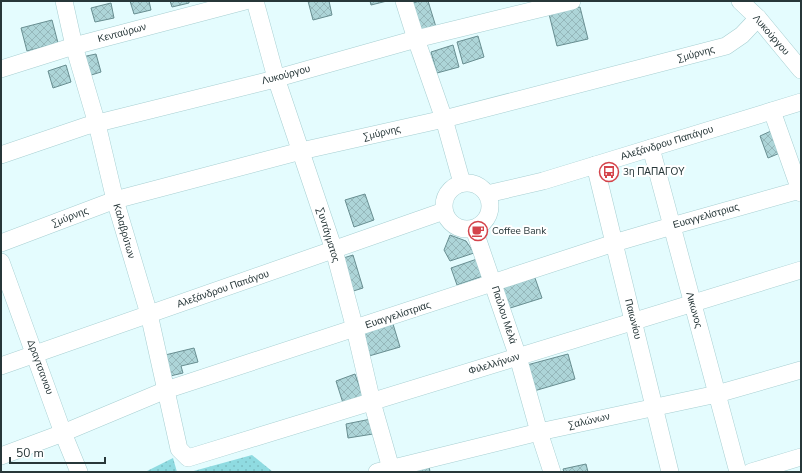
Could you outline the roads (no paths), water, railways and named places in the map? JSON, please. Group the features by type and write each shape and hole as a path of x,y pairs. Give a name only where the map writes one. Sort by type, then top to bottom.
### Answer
{"street":[{"name":"Καλαβρύτων","path":"64,1 74,46 98,124 115,200 148,314 179,449 188,458"},
{"name":"Κενταύρων","path":"1,69 74,46 245,1"},
{"name":"Συντάγματος","path":"255,1 276,78 334,250 355,329 387,471"},
{"path":"404,1 444,120 462,183"},
{"name":"Λυκούργου","path":"1,155 86,126 276,78 416,39 572,1"},
{"name":"Λυκούργου","path":"740,1 758,18 801,70"},
{"name":"Σμύρνης","path":"1,243 115,200 301,151 444,120 726,46 742,35 758,18"},
{"name":"Αλεξάνδρου Παπάγου","path":"487,194 543,181 801,102"},
{"path":"772,111 800,192"},
{"name":"Λικωνος","path":"651,148 738,472"},
{"name":"Παιωνίου","path":"595,165 670,472"},
{"path":"462,183 472,184 478,186 487,194 490,204 489,215 483,224 474,229 466,230 452,224 447,218 444,211 444,205 448,192 453,188 462,183"},
{"name":"Ευαγγελίστριας","path":"1,456 63,433 166,390 614,243 800,192"},
{"name":"Αλεξάνδρου Παπάγου","path":"1,366 444,211"},
{"name":"Παύλου Μελά","path":"474,229 518,357 552,472"},
{"name":"Δραγτσανιου","path":"1,262 63,433 79,472"},
{"name":"Φιλελλήνων","path":"188,458 801,270"},
{"name":"Σαλώνων","path":"387,471 539,432 654,406 717,394 801,370"},
{"path":"751,472 801,458"}],"place":[{"name":"3η ΠΑΠΑΓΟΥ","path":"609,172"},
{"name":"Coffee Bank","path":"478,231"}]}
